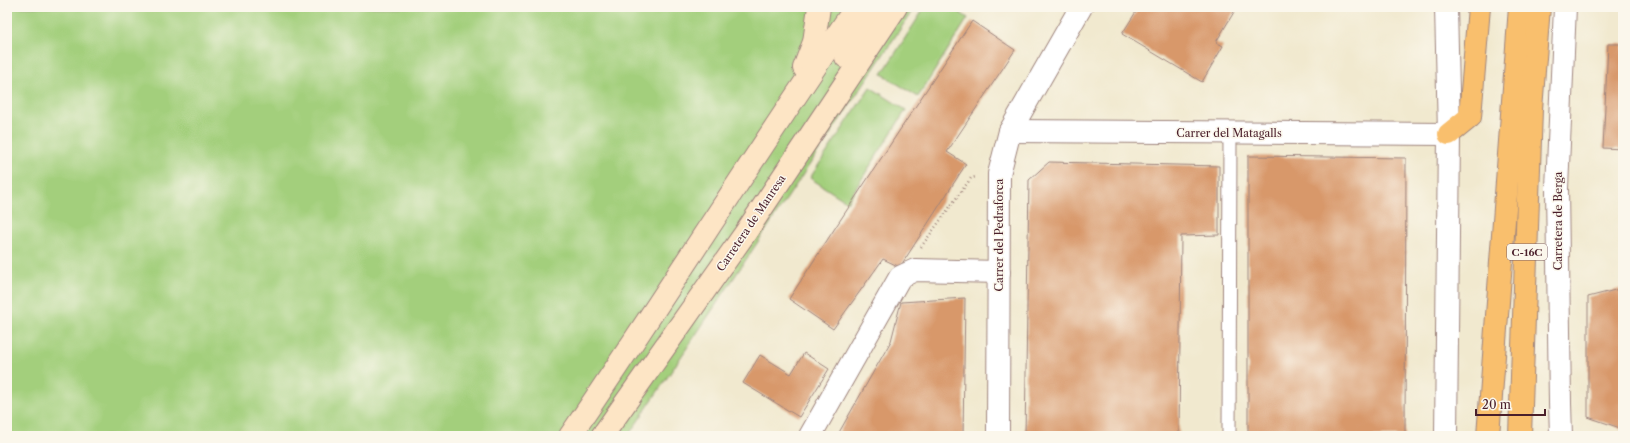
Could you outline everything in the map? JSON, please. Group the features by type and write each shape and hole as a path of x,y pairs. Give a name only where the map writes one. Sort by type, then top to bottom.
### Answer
{"main road":[{"path":"790,103 814,42 819,7"},
{"path":"570,436 688,260 790,103 856,7"},
{"path":"786,171 812,114 876,7"},
{"name":"Carretera de Manresa","path":"602,436 746,232 896,7"},
{"path":"1449,134 1470,117 1479,7"},
{"path":"1505,7 1499,101 1505,209"},
{"name":"C-16C","path":"1488,436 1520,7"},
{"name":"C-16C","path":"1520,436 1532,109 1539,7"},
{"path":"1522,395 1527,436"}],"street":[{"name":"Carrer del Pedraforca","path":"998,436 1000,272 999,174 1010,131 1081,7"},
{"path":"1446,7 1449,134 1446,436"},
{"name":"Carretera de Berga","path":"1561,436 1557,188 1565,7"},
{"name":"Carrer del Matagalls","path":"1010,131 1449,134"},
{"path":"810,436 900,277 914,270 1000,272"}],"lane":[{"path":"1229,436 1230,133"}],"path":[{"path":"900,277 971,178 999,174"}],"green space":[{"path":"7,7 915,7 628,436 7,436"},
{"path":"925,7 951,7 968,18 918,97 882,74"},
{"path":"870,87 906,110 847,202 810,178"}],"building":[{"path":"1139,7 1237,7 1216,42 1223,46 1202,82 1122,34"},
{"path":"972,21 1015,50 947,152 966,164 900,267 883,259 833,329 789,299"},
{"path":"1608,44 1623,44 1623,149 1603,148"},
{"path":"1248,156 1406,158 1405,436 1248,436"},
{"path":"1049,162 1219,166 1219,235 1181,236 1179,436 1025,436 1029,180"},
{"path":"1623,288 1623,429 1588,417 1588,297"},
{"path":"965,298 963,436 837,436 891,341 901,302"},
{"path":"804,353 829,369 799,417 743,383 760,355 791,374"}]}
